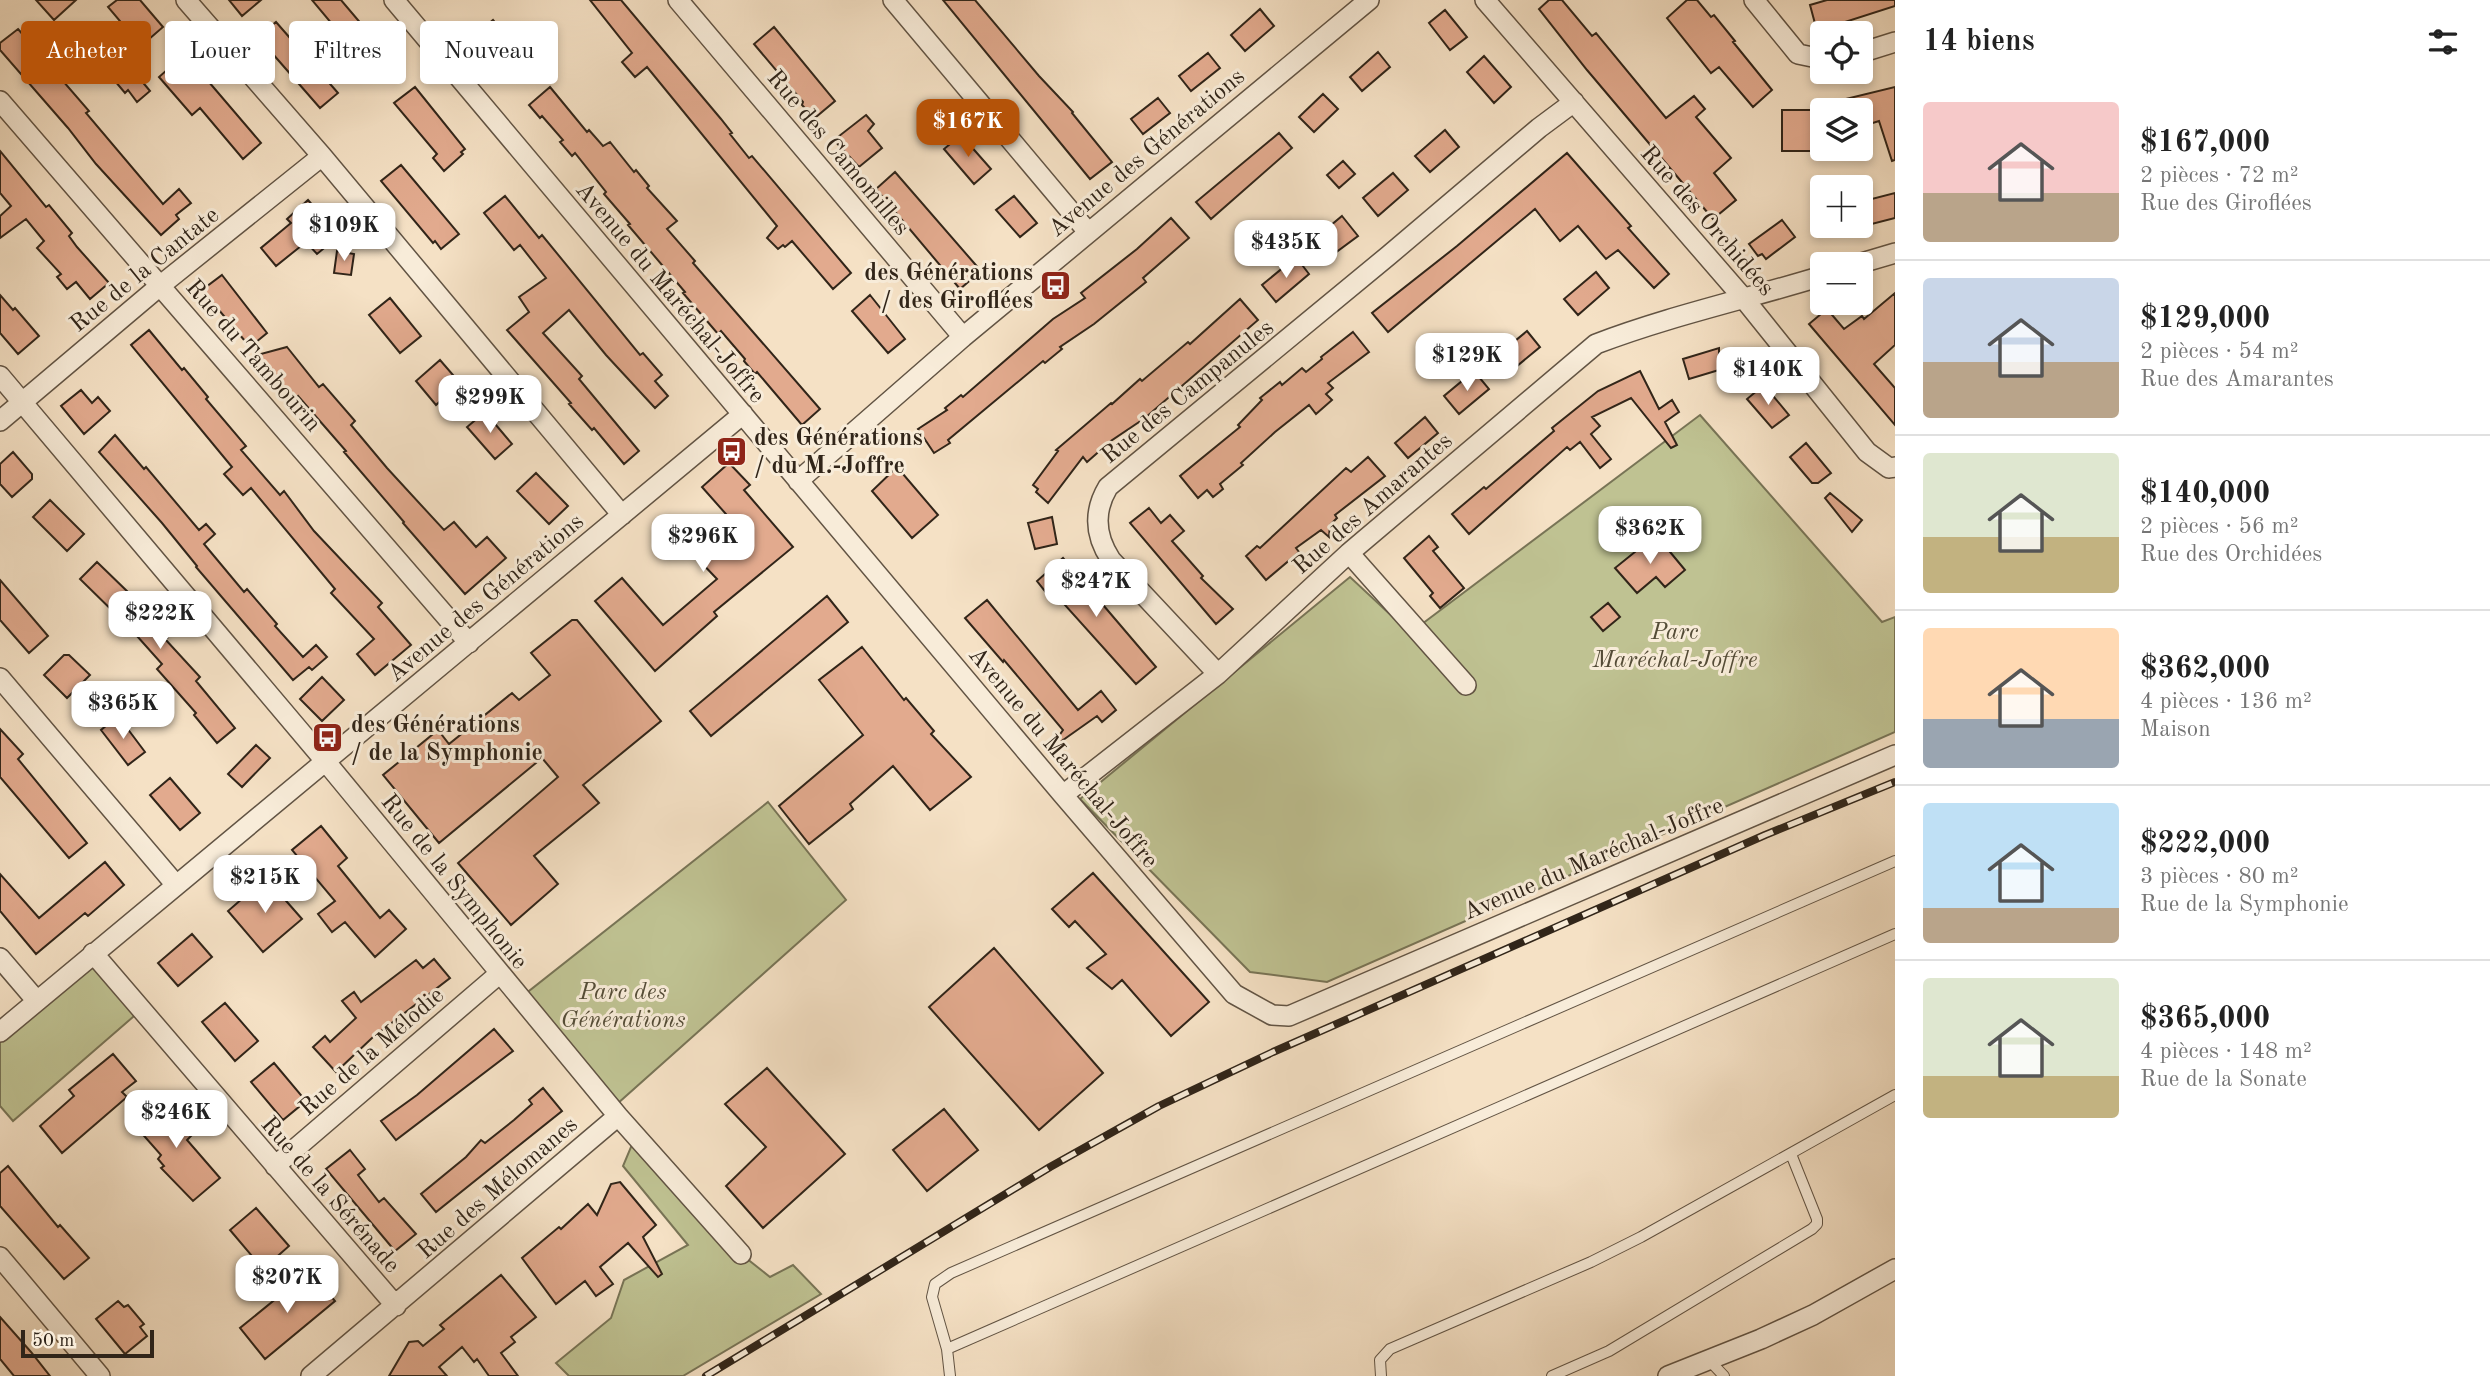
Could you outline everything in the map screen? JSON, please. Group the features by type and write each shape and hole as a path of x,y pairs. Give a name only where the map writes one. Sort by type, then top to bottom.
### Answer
{"street":[{"path":"186,0 322,156 622,515"},
{"name":"Avenue du Maréchal-Joffre","path":"394,0 797,481 1234,994 1272,1015 1289,1016 1895,755"},
{"name":"Rue des Camomilles","path":"678,0 963,337"},
{"path":"894,0 1088,232"},
{"name":"Avenue des Générations","path":"797,481 963,337 1368,0"},
{"name":"Rue des Orchidées","path":"1485,0 1745,300 1867,452 1889,468 1895,467"},
{"path":"1754,0 1798,54 1810,56"},
{"path":"1873,49 1895,42"},
{"name":"Rue du Tambourin","path":"0,101 469,643"},
{"name":"Rue des Campanules","path":"1218,674 1120,570 1103,548 1097,524 1098,511 1108,487 1539,128 1574,102"},
{"name":"Rue de la Cantate","path":"0,421 161,285 322,156"},
{"path":"1873,260 1895,253"},
{"name":"Rue des Amarantes","path":"1063,795 1218,674 1349,553 1596,344 1630,331 1810,280"},
{"name":"Rue de la Symphonie","path":"0,376 326,762 618,1116 741,1254"},
{"name":"Avenue des Générations","path":"0,1032 743,414"},
{"path":"1349,553 1466,685"},
{"path":"0,678 176,885"},
{"name":"Rue de la Sérénade","path":"93,953 396,1306"},
{"path":"0,958 36,1000"},
{"name":"Rue de la Mélodie","path":"275,1166 499,974"},
{"name":"Rue des Mélomanes","path":"311,1376 618,1116"},
{"path":"0,1256 100,1376"},
{"path":"1668,1376 1813,1315 1895,1269"}],"lane":[{"path":"950,1376 947,1349 932,1290 935,1284 951,1273 1895,861"},
{"path":"947,1349 1895,934"},
{"path":"1381,1376 1380,1360 1390,1349 1591,1262 1641,1237 1895,1095"},
{"path":"1552,1376 1609,1351 1812,1229 1817,1224 1817,1219 1791,1154"},
{"path":"1707,1359 1724,1376"}],"green space":[{"name":"Parc Maréchal-Joffre","path":"1700,415 1882,622 1895,617 1895,732 1327,982 1250,972 1080,799 1350,577 1410,633"},
{"name":"Parc des Générations","path":"768,802 846,900 617,1104 524,995"},
{"path":"93,953 141,1010 13,1121 0,1106 0,1033"},
{"path":"636,1135 741,1254 770,1277 793,1265 821,1294 683,1376 569,1376 556,1363 611,1318 624,1280 688,1245 623,1166"}],"building":[{"path":"36,0 76,0 54,20"},
{"path":"117,0 140,0 163,27 151,37 151,21 120,21 108,7"},
{"path":"229,0 261,0 242,16"},
{"path":"312,0 341,0 359,21 330,21"},
{"path":"590,0 621,0 721,119 749,158 752,156 851,273 833,289 792,241 778,249 767,238 777,226 647,67 635,77 622,62 632,53"},
{"path":"943,0 975,0 1073,112 1112,162 1090,179"},
{"path":"1549,0 1562,0 1592,36 1596,33 1666,118 1694,96 1705,109 1696,117 1731,158 1714,173 1736,200 1713,219 1539,9"},
{"path":"1687,0 1697,0 1711,17 1714,15 1772,90 1753,107 1719,67 1711,73 1667,18"},
{"path":"1827,0 1895,0 1895,6 1848,21 1814,21 1810,5"},
{"path":"1260,9 1274,26 1245,51 1231,35"},
{"path":"1445,10 1467,37 1450,50 1429,23"},
{"path":"275,23 289,37 289,72 275,56"},
{"path":"774,27 835,101 816,117 802,105 803,102 754,44"},
{"path":"18,29 21,32 21,74 0,50 0,43"},
{"path":"1378,52 1390,67 1362,91 1350,77"},
{"path":"1208,53 1220,68 1191,91 1179,76"},
{"path":"1484,56 1511,87 1494,103 1467,72"},
{"path":"165,72 165,84 159,77"},
{"path":"30,84 66,84 89,111 86,113 163,204 179,189 191,203 176,215 179,219 161,235 96,164"},
{"path":"118,84 144,84 150,91 137,102 128,90 125,93"},
{"path":"165,84 211,84 261,143 243,159 200,108 192,115"},
{"path":"299,84 330,84 338,93 320,108"},
{"path":"415,87 465,149 444,171 433,158 437,154 394,103"},
{"path":"550,87 587,132 589,130 603,146 610,142 634,172 636,170 649,186 647,188 677,221 667,229 695,261 693,263 820,409 802,425 757,372 755,374 721,331 718,334 683,293 685,292 628,225 630,224 604,194 606,192 575,153 572,156 560,142 563,140 529,105"},
{"path":"1895,87 1895,160 1892,161 1879,121 1873,123 1873,98 1850,98"},
{"path":"1323,94 1338,109 1314,132 1299,117"},
{"path":"1158,98 1170,113 1143,134 1131,119"},
{"path":"1782,110 1810,110 1810,151 1782,151"},
{"path":"866,115 874,124 868,131 882,148 859,167 834,140"},
{"path":"1445,130 1459,147 1430,172 1415,156"},
{"path":"1279,133 1292,148 1211,219 1196,202"},
{"path":"961,135 991,169 974,184 944,149"},
{"path":"0,151 46,207 49,205 72,233 69,236 77,247 109,283 90,299 76,282 67,289 57,277 61,274 37,248 44,241 26,219 0,238 0,216 11,206 0,193"},
{"path":"1567,153 1669,274 1654,288 1618,250 1606,259 1578,226 1560,241 1535,209 1388,332 1372,313 1457,246"},
{"path":"1343,161 1355,174 1339,188 1327,175"},
{"path":"401,165 459,234 441,249 381,181"},
{"path":"895,172 981,271 960,289 876,189"},
{"path":"1393,173 1408,190 1378,216 1363,198"},
{"path":"1895,193 1895,218 1873,224 1873,199"},
{"path":"505,196 539,238 542,235 640,355 643,353 662,375 655,381 668,396 655,408 569,310 543,333 582,376 579,379 639,451 624,464 507,330 529,312 519,297 546,278 520,245 514,250 484,213"},
{"path":"1014,196 1037,223 1020,237 996,210"},
{"path":"308,200 339,236 317,254 306,242 276,266 261,248 291,223 287,219"},
{"path":"1342,216 1358,236 1327,259 1312,241"},
{"path":"1171,218 1189,238 1143,278 1146,282 1094,324 1060,347 1062,349 1045,363 1043,361 948,440 950,443 934,453 918,429 947,410 945,408 961,395 963,397 1053,319 1085,298 1081,293"},
{"path":"1782,220 1795,237 1766,259 1762,254 1758,256 1749,244"},
{"path":"337,251 354,254 351,275 334,273"},
{"path":"1296,257 1309,274 1276,302 1262,285"},
{"path":"1596,272 1609,288 1578,315 1564,299"},
{"path":"222,275 267,333 250,347 202,290"},
{"path":"1895,293 1895,345 1874,364 1895,388 1895,425 1809,324 1820,315 1832,315 1844,329 1862,316 1864,319 1873,315 1873,311"},
{"path":"0,295 39,336 18,354 0,333"},
{"path":"870,295 905,339 888,353 852,311"},
{"path":"390,298 421,336 400,353 369,315"},
{"path":"1240,299 1258,320 1145,418 1102,447 1087,462 1083,457 1048,503 1036,492 1038,489 1033,485 1058,451 1056,450 1140,379 1142,381 1188,342 1190,344"},
{"path":"149,330 182,370 184,368 246,446 241,450 280,495 284,491 314,531 382,603 378,607 411,645 375,675 357,654 374,639 331,593 335,589 251,488 243,495 224,474 232,467 131,345"},
{"path":"1527,331 1540,347 1511,371 1498,355"},
{"path":"1353,332 1369,352 1328,383 1333,388 1326,394 1332,400 1316,414 1309,405 1241,463 1243,465 1220,484 1223,489 1213,497 1207,490 1198,498 1180,476 1240,427 1238,425 1262,400 1260,398 1280,382 1282,385 1302,368 1306,372"},
{"path":"287,347 319,387 323,384 355,421 351,425 444,530 454,522 476,547 487,537 506,558 465,594 403,523 344,452 346,451 298,396 293,400 257,355"},
{"path":"1719,348 1719,370 1689,379 1683,359"},
{"path":"440,360 466,390 452,401 447,395 436,405 416,381"},
{"path":"1474,371 1489,389 1459,414 1444,396"},
{"path":"1640,371 1659,409 1672,400 1679,412 1665,422 1677,445 1671,448 1631,398 1592,417 1600,426 1591,434 1611,459 1600,468 1580,442 1570,450 1567,447 1469,534 1452,514 1484,487 1486,489 1554,431 1552,428 1598,391"},
{"path":"1764,385 1789,415 1772,428 1747,399"},
{"path":"81,390 92,403 98,397 110,411 84,434 61,406"},
{"path":"485,412 512,444 495,459 467,427"},
{"path":"1425,417 1438,433 1408,458 1395,443"},
{"path":"115,435 199,530 206,524 215,534 204,544 244,592 247,589 303,657 316,645 327,657 312,670 309,667 293,680 99,452"},
{"path":"1806,443 1831,473 1818,483 1812,483 1790,457"},
{"path":"13,452 32,474 32,479 12,497 0,484 0,464"},
{"path":"1368,457 1385,476 1335,515 1337,518 1330,525 1329,537 1321,530 1296,548 1299,552 1266,580 1246,556 1257,546 1260,548 1346,468 1351,472"},
{"path":"729,463 750,485 744,490 793,547 714,612 717,616 655,671 595,601 622,578 663,625 717,579 695,556 733,522 702,487"},
{"path":"897,467 938,515 912,538 872,491"},
{"path":"536,473 568,506 549,524 517,491"},
{"path":"1830,493 1862,520 1852,532 1825,498"},
{"path":"50,500 84,534 67,551 33,517"},
{"path":"1149,508 1161,523 1170,515 1184,531 1172,541 1203,576 1201,578 1233,609 1216,624 1130,523"},
{"path":"1052,517 1057,544 1035,549 1028,523"},
{"path":"1656,535 1685,570 1665,587 1656,577 1637,593 1615,568"},
{"path":"1429,536 1438,547 1433,551 1464,588 1440,608 1430,596 1433,593 1404,558"},
{"path":"1063,558 1156,667 1136,684 1057,596 1052,600 1037,581"},
{"path":"97,562 132,596 130,599 200,677 196,681 235,728 217,743 194,715 196,713 157,669 162,664 80,579"},
{"path":"0,580 48,636 29,653 0,620"},
{"path":"827,596 848,622 711,736 690,711"},
{"path":"987,600 1078,710 1101,691 1116,710 1102,722 1097,716 1056,745 1054,743 1063,730 965,618"},
{"path":"1608,603 1620,617 1603,631 1591,617"},
{"path":"572,620 577,620 661,721 583,785 599,803 534,856 558,884 511,925 458,863 558,777 542,758 439,843 383,775 438,730 449,744 512,693 519,700 550,675 531,653"},
{"path":"862,647 904,700 906,698 934,731 931,734 971,777 930,810 893,766 850,804 853,809 809,844 779,806 863,735 819,680"},
{"path":"64,655 69,655 90,675 67,698 44,675"},
{"path":"322,677 344,700 322,721 300,699"},
{"path":"118,716 145,752 128,765 101,730"},
{"path":"0,729 23,754 18,759 87,843 69,858 0,777"},
{"path":"256,745 270,758 242,787 228,774"},
{"path":"170,778 200,813 180,830 150,795"},
{"path":"321,826 347,858 338,866 380,918 389,910 406,929 375,957 345,922 332,932 318,914 335,901 292,850"},
{"path":"105,862 124,885 88,916 85,913 36,954 0,911 0,874 39,918"},
{"path":"1093,873 1209,1002 1171,1036 1122,980 1112,989 1087,968 1106,954 1075,921 1069,927 1052,909"},
{"path":"266,878 302,919 263,952 228,911"},
{"path":"192,934 212,957 178,986 158,963"},
{"path":"994,948 1103,1073 1039,1130 929,1007"},
{"path":"434,959 450,978 372,1038 336,1072 313,1047 325,1036 330,1042 356,1018 342,1001 354,992 361,1002 416,960 423,968"},
{"path":"225,1003 258,1041 235,1061 202,1022"},
{"path":"494,1029 513,1051 396,1140 381,1121 417,1095"},
{"path":"113,1054 136,1081 122,1092 127,1097 62,1153 40,1126 74,1096 69,1090"},
{"path":"274,1063 306,1101 283,1120 251,1082"},
{"path":"767,1068 845,1154 763,1228 726,1186 766,1147 725,1104"},
{"path":"543,1088 562,1111 436,1212 421,1194 466,1157 481,1140 485,1143 514,1120 532,1104 529,1100"},
{"path":"159,1098 192,1135 187,1140 220,1178 193,1201 161,1168 164,1166 158,1159 161,1155 138,1129 140,1127 134,1120"},
{"path":"944,1109 978,1150 927,1191 893,1150"},
{"path":"350,1150 365,1169 358,1175 379,1202 384,1198 416,1234 395,1251 326,1169"},
{"path":"8,1166 58,1227 60,1225 89,1258 64,1279 0,1206 0,1173"},
{"path":"620,1182 656,1225 643,1237 662,1274 658,1277 628,1243 600,1267 613,1284 596,1296 585,1281 556,1304 522,1258 559,1227 561,1229 588,1204 597,1215 611,1184"},
{"path":"256,1208 289,1246 263,1269 230,1230"},
{"path":"310,1271 335,1301 265,1359 240,1328"},
{"path":"501,1275 536,1317 511,1337 515,1342 501,1353 518,1376 489,1376 477,1359 474,1362 462,1347 439,1367 447,1376 389,1376 409,1342 418,1341 423,1346 444,1329 440,1325"},
{"path":"118,1301 124,1307 128,1305 144,1324 140,1327 147,1336 125,1354 96,1319"},
{"path":"0,1317 50,1376 14,1376 0,1359"}],"railway":[{"path":"706,1376 1050,1167 1159,1106 1273,1052 1765,835 1895,782"}],"place":[{"name":"des Générations / des Giroflées","path":"1056,286"},
{"name":"des Générations / du M.-Joffre","path":"731,451"},
{"name":"des Générations / de la Symphonie","path":"328,738"}]}
